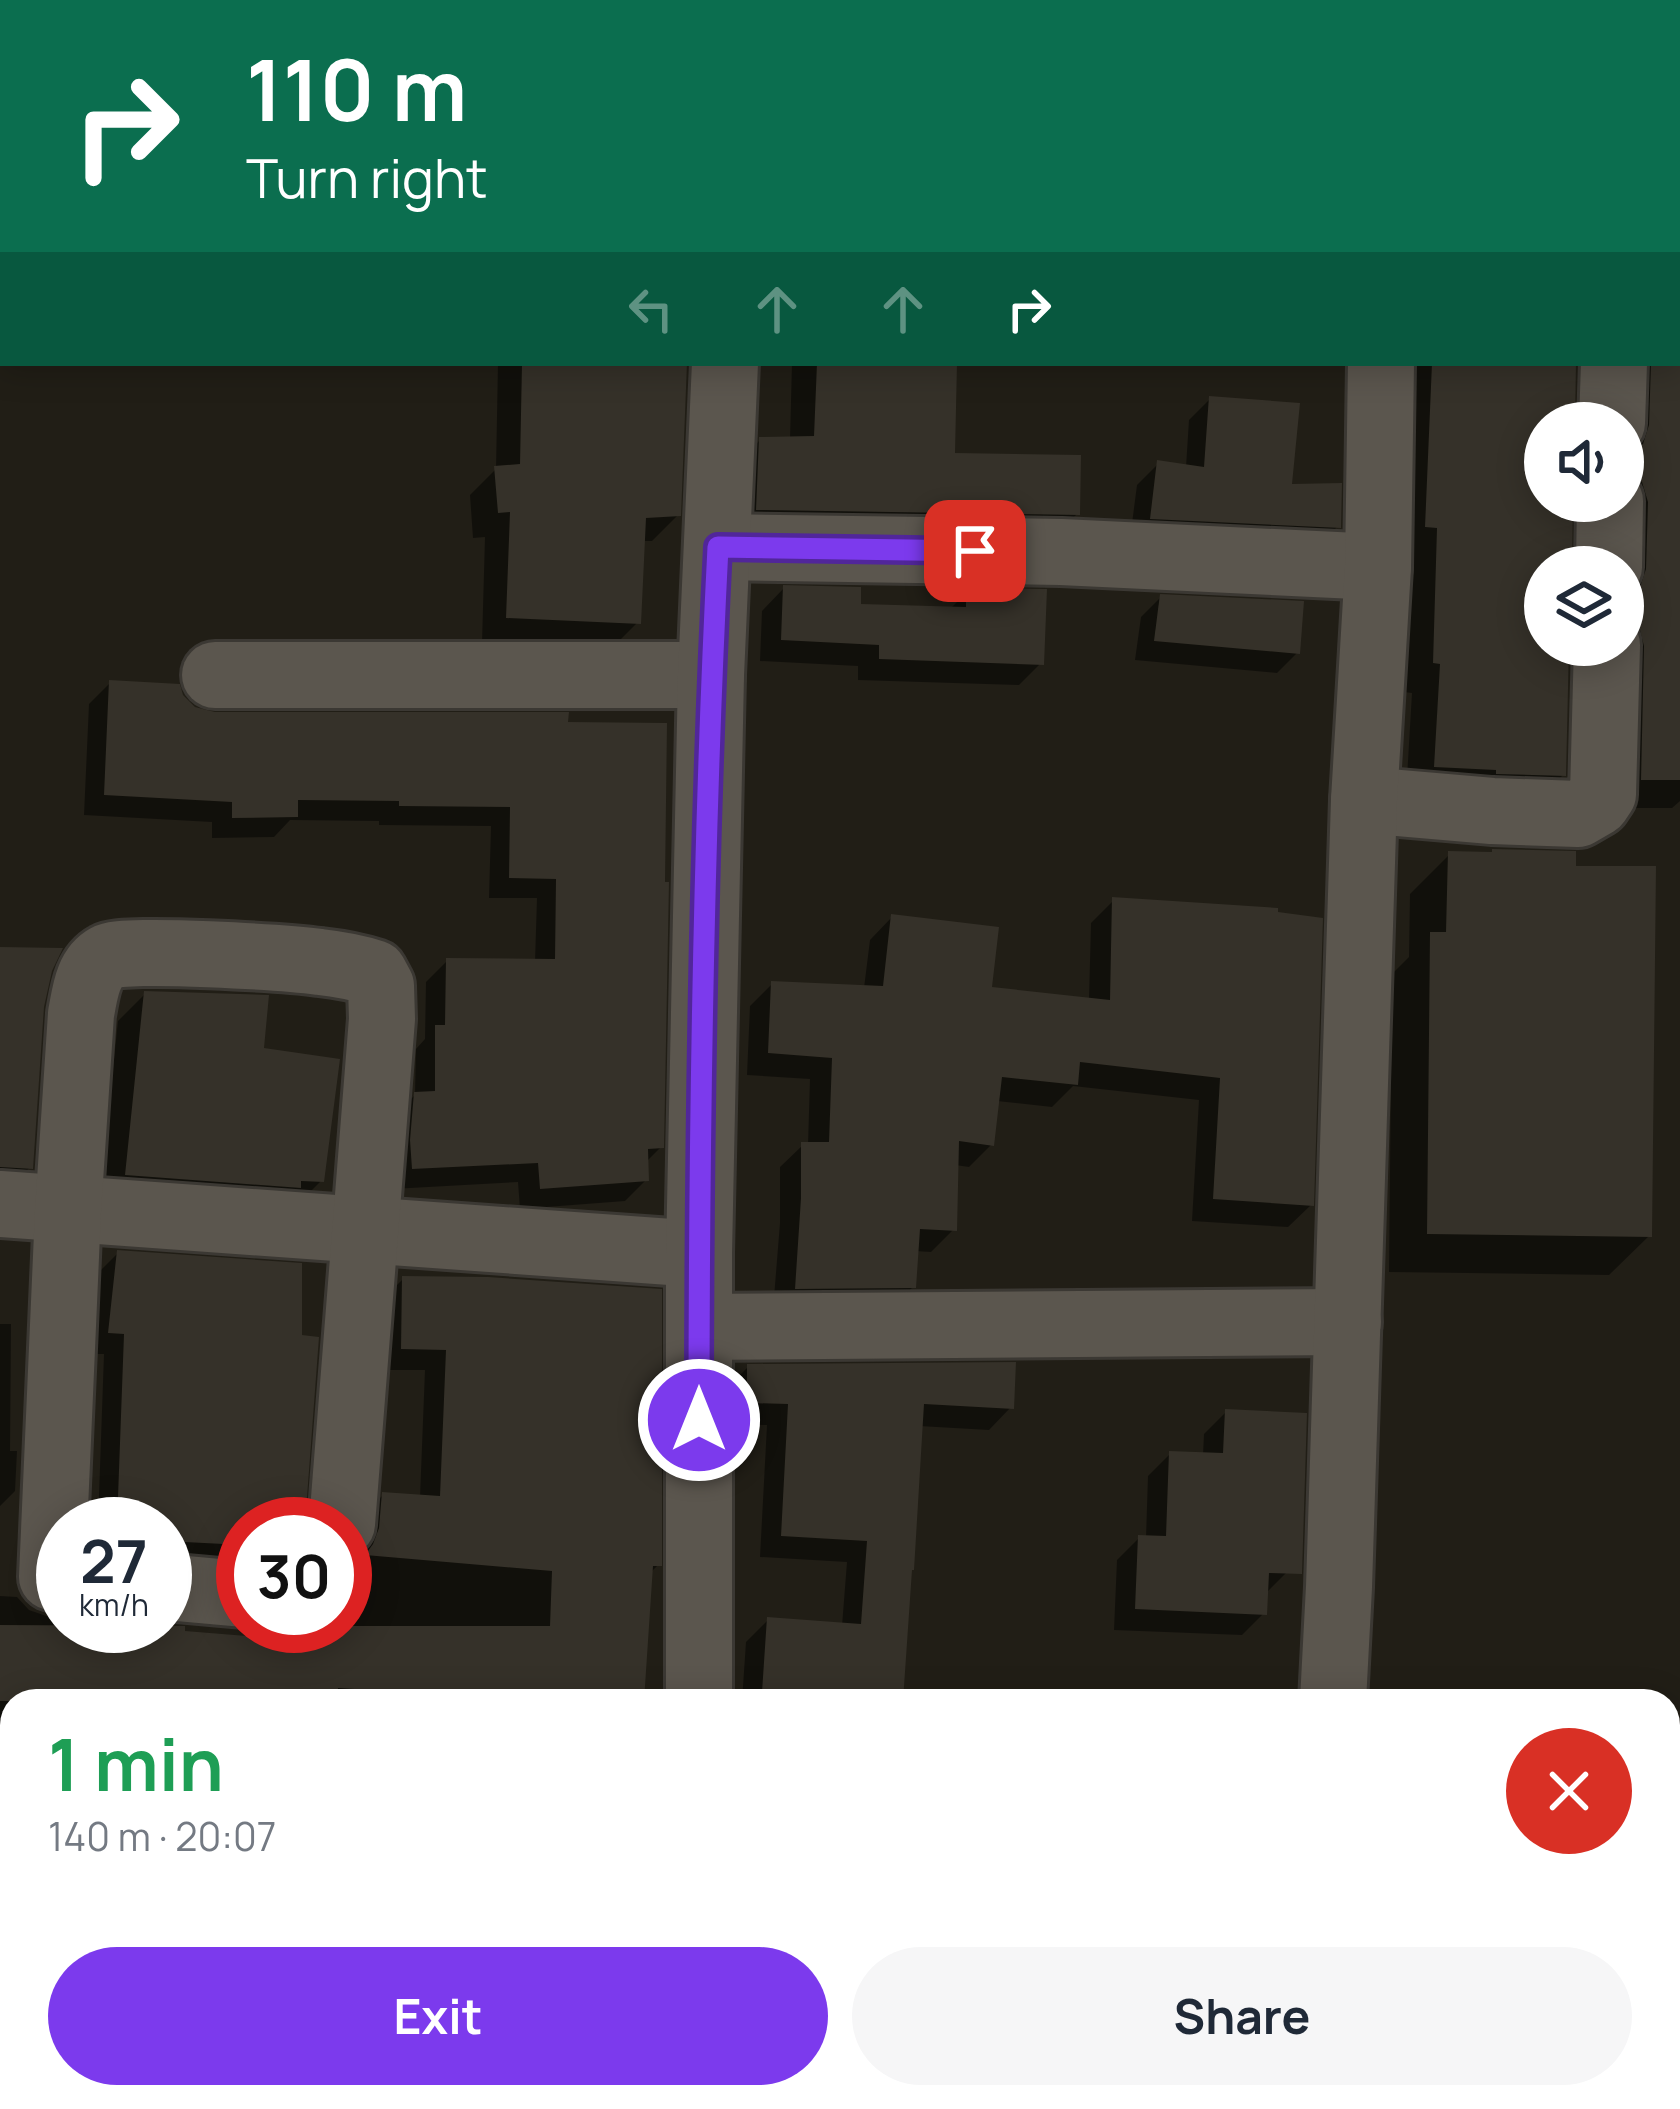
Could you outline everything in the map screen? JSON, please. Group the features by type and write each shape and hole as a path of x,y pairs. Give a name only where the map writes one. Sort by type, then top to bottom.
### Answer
{"street":[{"path":"699,1689 699,1254 711,675 725,366"},
{"path":"1333,1689 1364,800 1378,567 1381,366"},
{"path":"1613,402 1614,366"},
{"path":"718,547 1060,552 1378,567"},
{"path":"1364,800 1578,814 1598,803 1604,794 1607,666"},
{"path":"215,675 711,675"},
{"path":"44,1497 81,1013 87,982 103,959 113,953 146,952 315,961 374,973 381,986 344,1497"},
{"path":"0,1204 699,1254"},
{"path":"700,1327 1348,1322"}],"building":[{"path":"522,366 687,366 681,516 646,518 641,624 506,618 510,512 498,513 494,466 520,464"},
{"path":"817,366 957,366 955,453 1081,455 1080,515 756,510 759,437 814,436"},
{"path":"1432,366 1576,366 1575,402 1524,402 1524,522 1573,522 1572,546 1524,546 1524,666 1569,666 1566,776 1434,767 1440,664 1433,663 1437,528 1425,527"},
{"path":"1651,366 1680,366 1680,780 1641,780 1648,502 1644,441"},
{"path":"1209,396 1300,403 1292,484 1342,483 1341,528 1150,519 1157,460 1204,467"},
{"path":"783,585 861,587 861,604 966,607 966,588 1047,589 1044,665 879,659 879,645 781,640"},
{"path":"1160,594 1304,601 1300,654 1154,641"},
{"path":"109,680 180,684 195,707 215,712 569,712 568,722 667,723 664,1148 648,1149 649,1181 540,1189 538,1163 412,1169 414,1092 435,1091 435,1025 445,1025 446,958 555,959 556,879 509,878 510,807 298,800 298,817 232,818 232,802 104,795"},
{"path":"1448,851 1576,851 1576,866 1656,866 1652,1237 1427,1234 1430,932 1446,932"},
{"path":"1112,897 1278,908 1278,912 1323,918 1314,1206 1213,1199 1220,1078 1080,1062 1078,1085 1002,1077 994,1146 959,1141 957,1231 920,1229 916,1288 795,1289 801,1142 829,1142 832,1058 768,1053 771,981 883,986 891,914 999,927 992,987 1110,1000"},
{"path":"0,947 63,948 44,1007 33,1169 0,1167"},
{"path":"144,991 269,995 264,1048 340,1059 324,1182 301,1181 301,1188 125,1175"},
{"path":"117,1250 302,1263 302,1335 319,1337 307,1497 216,1497 216,1544 192,1542 192,1497 118,1497 124,1334 108,1333"},
{"path":"402,1276 662,1289 662,1566 653,1566 645,1689 0,1689 0,1625 36,1625 36,1653 192,1653 192,1632 216,1633 216,1653 372,1653 372,1626 550,1626 552,1571 372,1556 382,1492 440,1496 446,1350 401,1349"},
{"path":"1016,1362 1014,1409 924,1404 904,1689 762,1689 767,1617 861,1624 867,1541 781,1536 788,1404 747,1403 747,1364"},
{"path":"1225,1409 1307,1413 1302,1574 1269,1573 1267,1615 1135,1609 1138,1535 1166,1536 1169,1451 1223,1453"}],"route":[{"path":"699,1420 711,675 718,547 975,551"}]}
